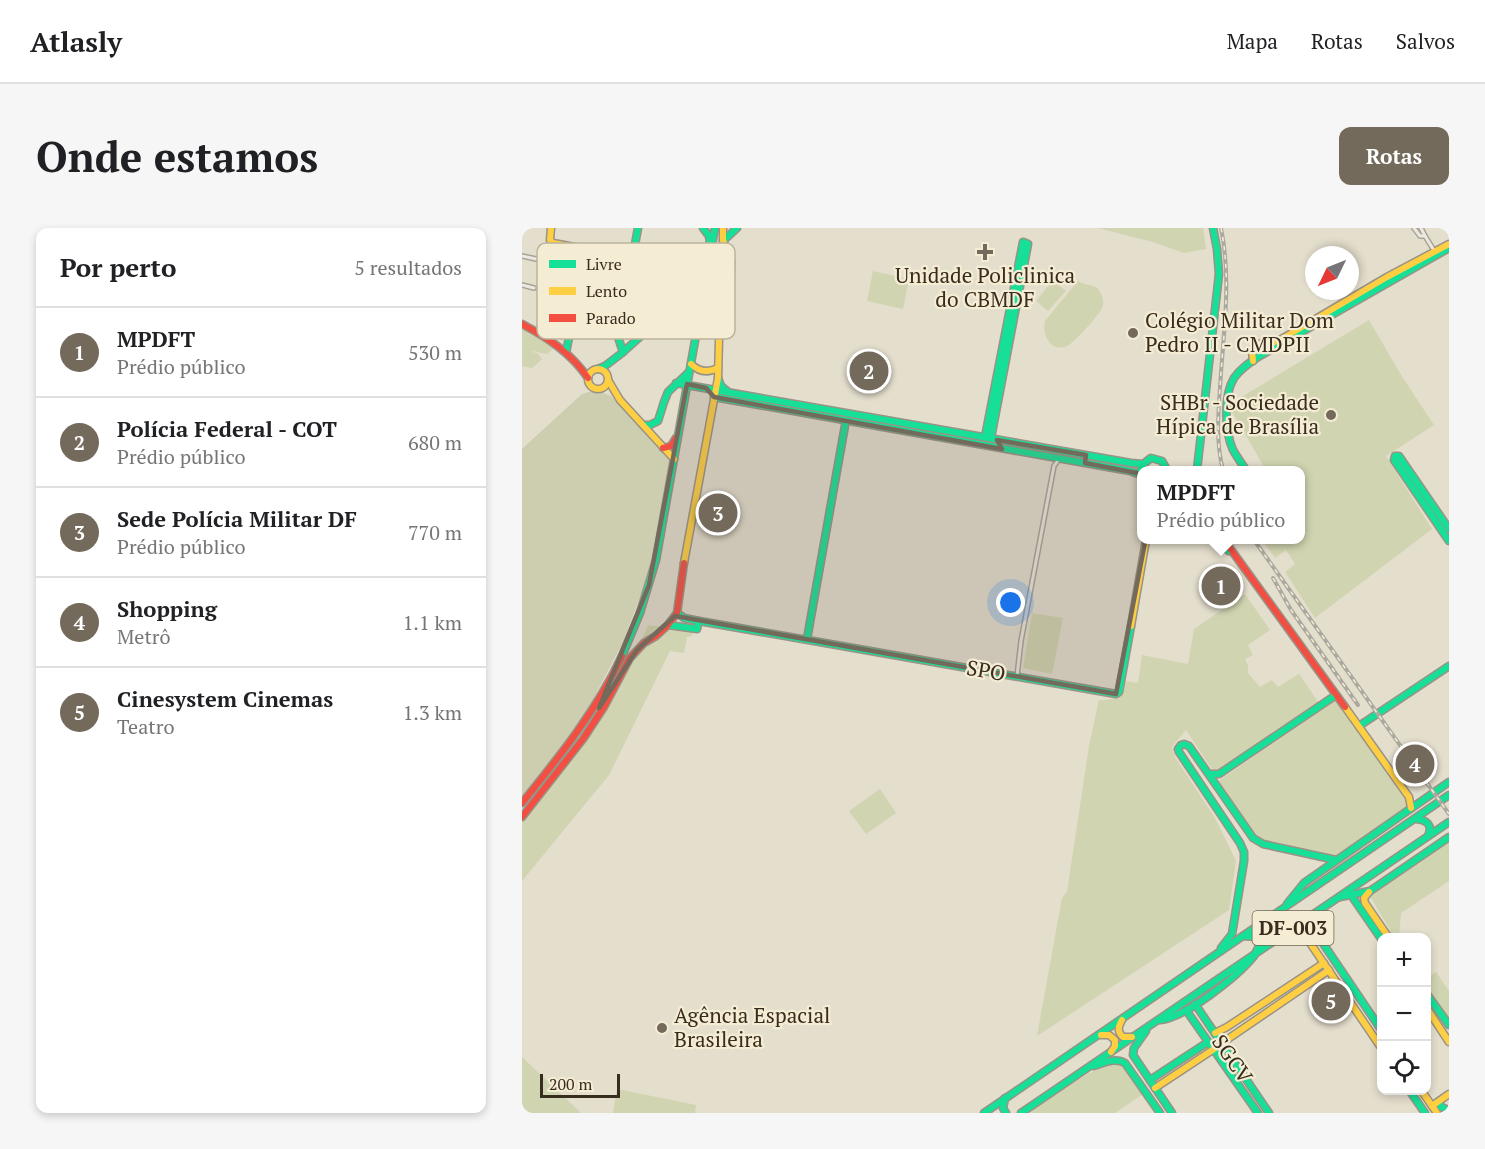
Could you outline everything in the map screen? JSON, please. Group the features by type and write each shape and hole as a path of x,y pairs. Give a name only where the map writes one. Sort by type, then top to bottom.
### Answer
{"main road":[{"path":"551,228 550,240 557,243"},
{"path":"636,243 638,228"},
{"path":"703,228 710,243"},
{"path":"712,243 715,228"},
{"path":"723,228 723,241"},
{"path":"723,241 737,228"},
{"path":"1198,466 1219,274 1213,228"},
{"path":"1252,358 1253,346 1258,343 1272,343 1280,340 1387,277 1449,244"},
{"path":"1243,466 1231,444 1226,405 1233,378 1242,368 1252,358 1263,355 1449,248"},
{"path":"991,438 993,414 1024,250"},
{"path":"522,324 537,334"},
{"path":"545,339 585,368 603,370 620,400"},
{"path":"566,353 569,339"},
{"path":"620,339 624,351"},
{"path":"588,378 590,372 605,366 637,339"},
{"path":"523,803 583,723 602,693 632,635 656,560 696,339"},
{"path":"671,625 677,612 718,378 717,350 719,339"},
{"path":"1263,355 1266,348 1264,344"},
{"path":"602,388 606,384 612,364 624,351"},
{"path":"577,363 592,386 602,388 620,400 674,459"},
{"path":"691,368 713,371 718,368"},
{"path":"643,425 650,426 660,419 666,394 691,368"},
{"path":"718,378 727,391"},
{"path":"676,383 1131,463 1143,464 1148,459 1155,458 1166,466"},
{"path":"704,450 711,394 711,391 706,388"},
{"path":"714,397 1130,471 1137,474"},
{"path":"793,411 791,407 794,403"},
{"path":"824,417 825,408"},
{"path":"884,427 888,424 886,419"},
{"path":"807,639 846,420"},
{"path":"954,440 952,436 955,432"},
{"path":"663,448 671,446 678,435"},
{"path":"991,438 999,444 996,448"},
{"path":"1085,463 1086,455"},
{"path":"1449,529 1399,456 1395,456 1394,460 1449,541"},
{"name":"SPO","path":"677,612 684,618 699,621 1118,694 1145,544"},
{"path":"1220,544 1233,553"},
{"path":"1227,544 1409,797 1411,808"},
{"path":"522,817 583,739 604,707 630,658 676,620 684,618"},
{"name":"SPO","path":"671,625 697,629 699,621"},
{"path":"1359,726 1449,666"},
{"path":"602,693 598,706 604,707"},
{"path":"1209,774 1219,774 1336,695"},
{"path":"583,723 587,723 588,726 583,739"},
{"path":"1217,952 1232,934 1244,852 1179,752 1179,747 1184,744 1190,746 1253,838 1263,844 1336,860"},
{"path":"1204,789 1212,789 1219,774"},
{"path":"1284,907 1304,884 1449,782"},
{"name":"DF-003","path":"985,1113 1449,795"},
{"path":"1409,797 1420,802"},
{"path":"1416,819 1423,819 1429,823 1431,830 1428,836"},
{"name":"DF-003","path":"1022,1113 1449,822"},
{"path":"1378,933 1365,910 1364,898 1370,891 1449,837"},
{"path":"1339,897 1370,891"},
{"path":"1351,895 1385,933"},
{"path":"1320,909 1314,920 1313,926 1316,933 1377,1025"},
{"path":"1283,935 1304,936 1377,1042"},
{"path":"1158,1020 1175,1017 1241,971 1251,961 1259,948 1259,941 1254,936 1241,936"},
{"path":"1317,952 1319,948 1325,947"},
{"path":"1215,1033 1227,1028 1324,963"},
{"path":"1317,968 1322,970 1322,975"},
{"path":"1222,1043 1329,970"},
{"path":"1339,985 1347,980"},
{"name":"SGCV","path":"1195,1004 1269,1113"},
{"path":"1431,1007 1449,1025"},
{"path":"1431,1009 1449,1042"},
{"name":"SGCV","path":"1186,1010 1255,1108"},
{"path":"1246,1015 1247,1020 1251,1022"},
{"path":"1123,1018 1118,1027 1119,1033 1127,1038 1137,1035"},
{"path":"1201,1030 1202,1025 1209,1025"},
{"path":"1089,1068 1120,1060 1125,1063 1160,1113 1170,1110 1133,1055 1134,1048 1150,1026"},
{"path":"1365,1026 1377,1026"},
{"path":"1370,1033 1372,1028 1377,1026"},
{"path":"1227,1028 1229,1035 1232,1036"},
{"path":"1100,1035 1106,1033 1115,1040 1115,1046 1110,1053"},
{"path":"1150,1080 1208,1042"},
{"path":"1155,1088 1214,1049"},
{"path":"1226,1066 1234,1060"},
{"path":"1133,1074 1134,1069 1141,1068"},
{"path":"1159,1075 1157,1079 1163,1082"},
{"path":"1432,1106 1449,1094"},
{"path":"1412,1095 1423,1112"},
{"path":"1417,1101 1420,1095"},
{"path":"1424,1095 1432,1106 1443,1110"},
{"path":"1005,1098 1003,1108 1006,1113"},
{"path":"1255,1108 1254,1103 1261,1101"},
{"path":"1439,1101 1443,1110"},
{"path":"1029,1113 1037,1103"},
{"path":"985,1113 995,1113"}],"street":[{"path":"1414,228 1419,236 1425,236"},
{"path":"1421,228 1435,252"},
{"path":"522,256 536,259"},
{"path":"522,285 534,288"},
{"path":"1049,457 1054,466"},
{"path":"1017,676 1021,641 1054,466 1059,459"}],"highlighted area":[{"path":"687,384 706,388 714,397 1002,449 997,440 1086,455 1085,463 1137,473 1155,490 1116,694 675,616 637,650 599,708 649,585"}],"green space":[{"path":"1098,228 1203,228 1206,249 1184,253 1153,242"},
{"path":"873,271 909,279 903,309 867,301"},
{"path":"1053,280 1066,291 1048,311 1036,301"},
{"path":"1078,281 1099,290 1103,306 1075,340 1067,346 1056,347 1048,341 1045,321"},
{"name":"SHBr - Sociedade Hípica de Brasília","path":"1369,320 1434,425 1386,456 1432,529 1315,618 1285,572 1295,564 1286,550 1275,558 1265,544 1305,544 1305,466 1264,466 1228,405"},
{"path":"522,328 554,348 547,354 532,351 542,359 532,368 522,366"},
{"path":"592,391 611,396 671,462 647,580 622,644 589,707 569,738 522,798 522,449 582,394"},
{"path":"1245,594 1270,630 1248,645 1253,655 1245,659 1248,673 1260,687 1272,680 1278,687 1299,674 1319,703 1215,774 1186,730 1172,747 1175,757 1215,818 1236,861 1229,910 1037,1036 1062,898 1067,892 1089,746 1099,700 1120,697 1125,681 1138,683 1142,655 1188,664 1194,629"},
{"path":"1032,613 1063,618 1052,674 1023,668"},
{"path":"648,625 693,630 692,636 687,637 684,653 670,651 609,775 522,881 522,820 578,747 639,647"},
{"path":"1336,700 1408,799 1408,806 1333,857 1261,841 1220,784 1220,780"},
{"path":"880,789 896,813 866,834 849,811"},
{"path":"1449,840 1449,881 1401,913 1399,933 1392,933 1370,896"},
{"path":"1436,972 1449,991 1449,1021 1431,996 1431,975"},
{"path":"522,1057 581,1113 522,1113"},
{"path":"1114,1062 1127,1071 1143,1094 1115,1113 1031,1113 1037,1105 1088,1074"},
{"path":"617,1089 696,1105 695,1113 613,1113"}],"railway":[{"path":"1221,228 1226,268 1225,328 1218,419 1218,440 1222,466"},
{"path":"1257,544 1449,814"},
{"path":"1273,578 1291,610 1358,705"}],"traffic: fast":[{"path":"635,243 638,228"},
{"path":"703,228 709,236 710,243"},
{"path":"712,243 715,228"},
{"path":"723,241 737,228"},
{"path":"1197,466 1219,274 1213,228"},
{"path":"985,437 1023,242 1028,244 991,438"},
{"path":"1243,466 1233,450 1227,424 1228,394 1239,372 1258,357 1449,248"},
{"path":"566,353 569,339"},
{"path":"619,339 623,352"},
{"path":"598,369 605,366 638,339"},
{"path":"622,656 640,613 656,560 695,339"},
{"path":"643,425 650,425 658,421 668,392 689,372"},
{"path":"718,378 721,386 727,391"},
{"path":"676,383 715,390"},
{"path":"715,390 1143,464"},
{"path":"714,397 1137,474"},
{"path":"807,639 846,420"},
{"path":"1449,529 1399,456 1395,456 1394,460 1449,541"},
{"path":"1143,466 1151,458 1162,461 1165,466"},
{"path":"1219,544 1229,551"},
{"path":"677,613 684,618 699,621 1116,694 1119,692 1131,626"},
{"path":"668,625 697,629 699,621"},
{"path":"1359,726 1449,666"},
{"path":"1209,774 1219,774 1336,695"},
{"path":"1221,948 1232,934 1244,852 1179,752 1181,745 1189,746 1253,838 1263,844 1336,860"},
{"path":"1287,904 1304,883 1449,782"},
{"path":"984,1113 1449,795"},
{"path":"1416,819 1428,824 1430,829 1428,836"},
{"path":"1021,1113 1449,822"},
{"path":"1340,897 1370,891 1449,837"},
{"path":"1351,895 1377,933"},
{"path":"1318,913 1313,926 1316,933 1377,1024"},
{"path":"1243,936 1256,937 1260,944 1255,954"},
{"path":"1160,1020 1197,1004 1236,974 1254,956"},
{"path":"1431,1000 1449,1025"},
{"path":"1195,1004 1269,1113"},
{"path":"1186,1010 1258,1113"},
{"path":"1146,1031 1134,1048 1133,1055 1172,1113"},
{"path":"1150,1080 1208,1042"},
{"path":"1094,1066 1113,1061 1125,1063 1160,1113"},
{"path":"1412,1095 1425,1113"},
{"path":"1005,1098 1003,1108 1006,1113"},
{"path":"1439,1101 1441,1107 1446,1109"}],"traffic: slow":[{"path":"551,228 550,240 553,243"},
{"path":"723,228 724,243"},
{"path":"1253,361 1252,350 1256,344 1280,340 1387,277 1449,244"},
{"path":"684,563 718,378 719,339"},
{"path":"691,364 704,371 718,368"},
{"path":"598,369 605,372 608,379 605,386 598,389 591,386 588,379 591,372 598,369"},
{"path":"608,380 620,400 674,459"},
{"path":"1131,626 1145,544"},
{"path":"1345,707 1409,797 1411,808"},
{"path":"1369,892 1364,898 1365,903 1386,933"},
{"path":"1285,935 1298,934 1306,937 1377,1042"},
{"path":"1215,1033 1324,963"},
{"path":"1222,1043 1329,970"},
{"path":"1431,1015 1449,1042"},
{"path":"1122,1020 1119,1027 1120,1033 1123,1037 1132,1037"},
{"path":"1101,1035 1109,1035 1115,1040 1115,1046 1111,1052"},
{"path":"1155,1088 1214,1049"},
{"path":"1432,1106 1449,1094"},
{"path":"1424,1095 1437,1113"}],"traffic: jam":[{"path":"522,324 537,333"},
{"path":"547,339 574,361 588,378"},
{"path":"663,448 671,446 676,438"},
{"path":"1227,544 1345,707"},
{"path":"522,817 583,739 604,707 630,658 644,643 668,625 677,613 684,563"},
{"path":"522,803 589,714 622,656"}],"place":[{"name":"Unidade Policlinica do CBMDF","path":"985,252"},
{"name":"Colégio Militar Dom Pedro II - CMDPII","path":"1133,333"},
{"name":"Polícia Federal - COT","path":"869,371"},
{"name":"SHBr - Sociedade Hípica de Brasília","path":"1331,415"},
{"name":"Sede Polícia Militar DF","path":"718,513"},
{"name":"MPDFT","path":"1221,586"},
{"name":"Shopping","path":"1415,764"},
{"name":"Cinesystem Cinemas","path":"1331,1001"},
{"name":"Agência Espacial Brasileira","path":"662,1028"}]}
